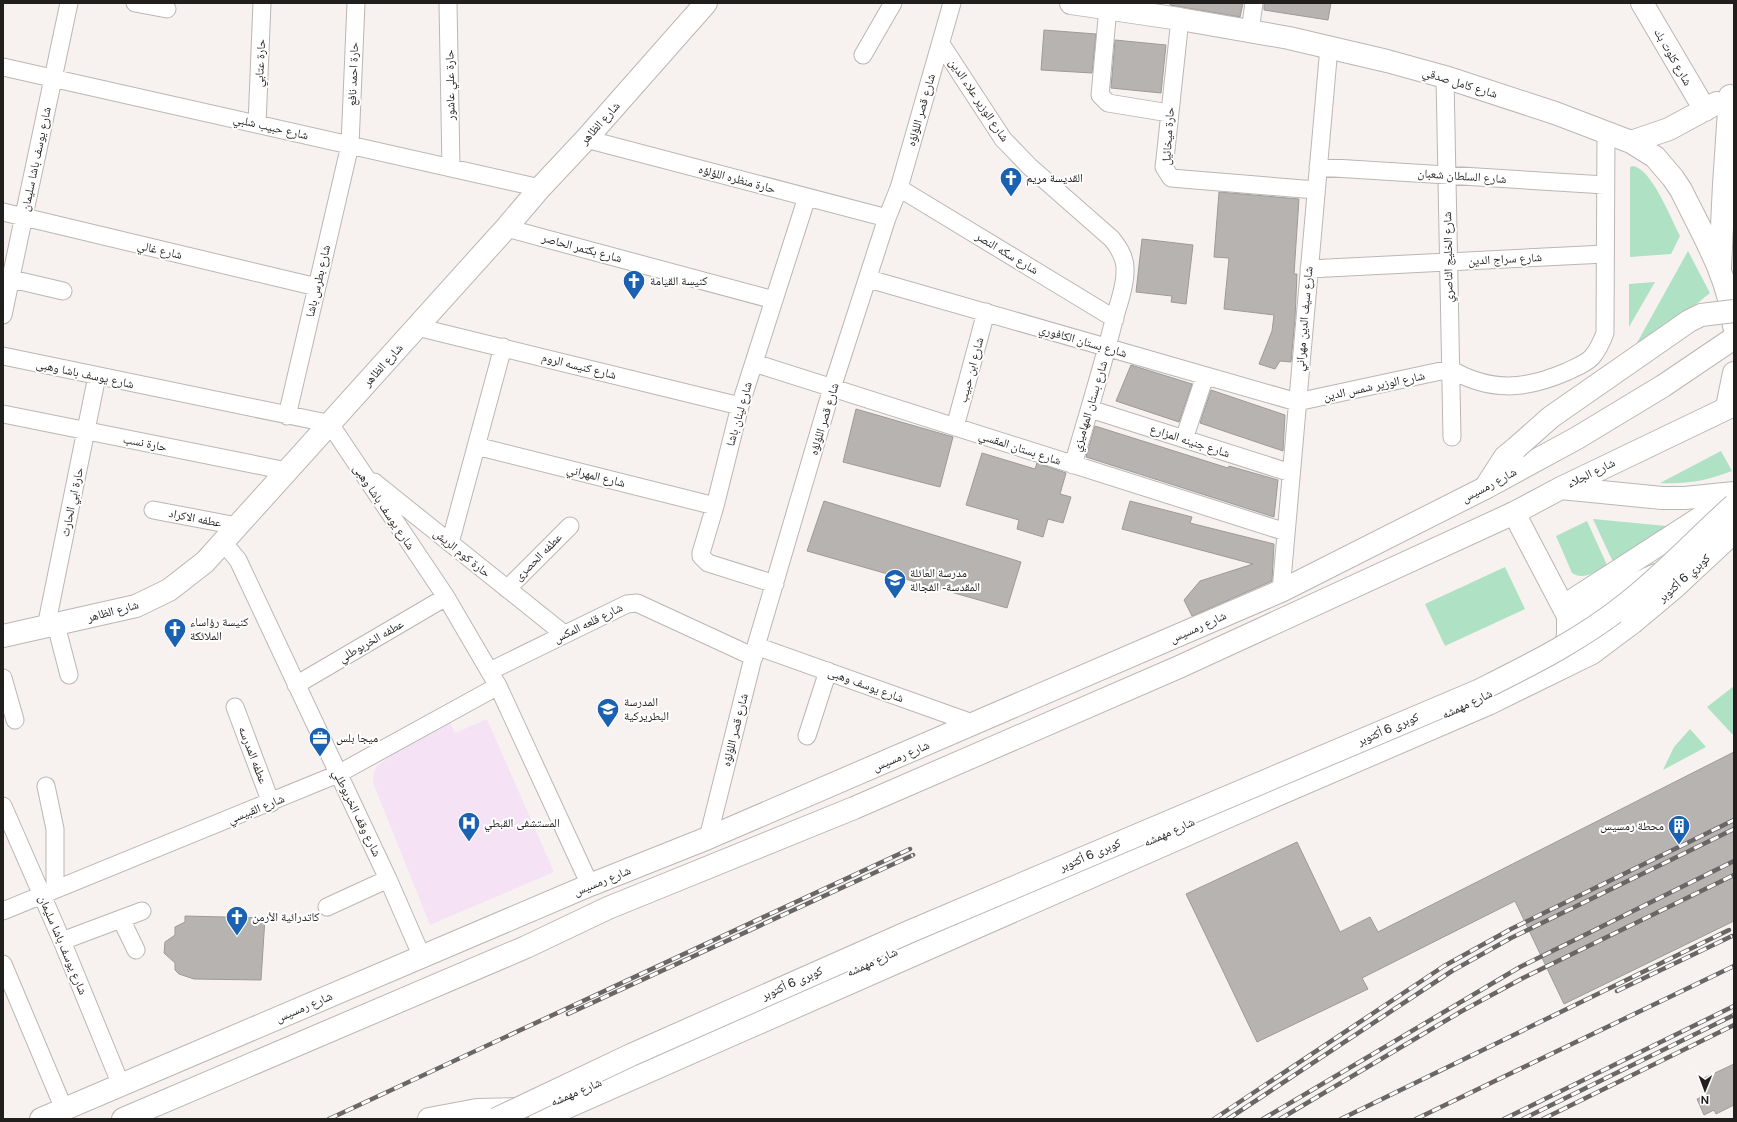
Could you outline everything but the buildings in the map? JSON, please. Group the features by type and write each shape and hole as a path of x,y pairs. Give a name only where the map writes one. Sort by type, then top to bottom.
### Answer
{"main road":[{"name":"شارع الظاهر","path":"3,636 136,606 182,582 205,562 506,228 540,188 586,139 706,3"},
{"name":"شارع كامل صدقي","path":"1071,3 1180,19 1329,47 1445,77 1504,96 1631,142 1655,157 1674,178 1720,271 1731,307 1734,326"},
{"name":"شارع كلوت بك","path":"1642,3 1705,110"},
{"path":"1631,142 1669,129 1732,95"},
{"path":"1720,271 1724,184 1732,95"},
{"path":"1485,488 1505,457 1551,417 1689,321 1701,315 1734,311"},
{"name":"شارع رمسيس","path":"41,1119 590,885 708,838 975,724 1281,590 1485,488 1624,410 1734,338"},
{"path":"1730,406 1734,373"},
{"name":"شارع الجلاء","path":"1561,488 1730,406"},
{"path":"123,1119 526,947 608,908 854,808 1178,667 1514,513 1561,488"},
{"name":"شارع الجلاء","path":"1561,488 1662,498 1734,495"},
{"name":"شارع مهمشه","path":"428,1119 477,1110 535,1108 548,1104 1284,782 1451,712 1548,665 1561,654 1566,645 1568,635 1568,616 1573,600 1734,495"},
{"name":"كوبري 6 أكتوبر","path":"1668,566 1734,505"},
{"path":"1514,513 1568,616 1734,539"},
{"name":"كوبري 6 أكتوبر","path":"1632,623 1675,587 1734,532"},
{"name":"كوبرى 6 أكتوبر","path":"496,1119 630,1054 911,931 1478,691 1567,645 1627,604 1668,566"},
{"name":"كوبرى 6 أكتوبر","path":"540,1119 1270,798 1488,704 1592,653 1632,623"},
{"path":"509,1119 539,1103 823,977 847,973"}],"street":[{"name":"شارع يوسف باشا سليمان","path":"3,315 7,278 24,217 69,3"},
{"path":"135,3 167,8"},
{"name":"حارة عتابي","path":"257,124 262,3"},
{"name":"حارة احمد نافع","path":"350,145 356,3"},
{"name":"حارة علي عاشور","path":"448,3 451,168"},
{"path":"863,55 893,3"},
{"name":"شارع قصر اللؤلؤه","path":"708,838 755,651 832,388 869,278 887,218 899,188 952,3"},
{"path":"1250,31 1254,3"},
{"path":"1108,8 1100,95 1108,103 1169,113"},
{"name":"حارة ميخائيل","path":"1180,19 1164,167 1167,173 1171,178 1175,179 1316,190"},
{"name":"شارع الوزير علاء الدين","path":"941,44 1003,139 1030,167 1112,239 1119,249 1124,260 1125,272 1108,348"},
{"name":"شارع سيف الدين مهراني","path":"1281,590 1329,47"},
{"name":"شارع حبيب شلبي","path":"3,67 540,188"},
{"name":"شارع الخليج الناصري","path":"1445,77 1452,437"},
{"path":"1450,369 1466,378 1483,383 1518,387 1534,384 1558,375 1578,367 1592,358 1606,332 1606,132"},
{"name":"حارة منظره اللؤلؤه","path":"586,139 887,218"},
{"name":"شارع بطرس باشا","path":"287,416 350,145"},
{"name":"شارع السلطان شعبان","path":"1318,167 1605,185"},
{"name":"شارع سكه النصر","path":"899,188 1115,319"},
{"name":"شارع لينان باشا","path":"775,584 708,563 701,556 740,406 807,197"},
{"name":"شارع غالي","path":"3,212 317,287"},
{"name":"شارع بكتمر الحاصر","path":"506,228 774,300"},
{"name":"شارع سراج الدين","path":"1309,269 1605,254"},
{"path":"7,278 63,291"},
{"name":"شارع بستان الكافوري","path":"869,278 1297,402"},
{"name":"شارع ابن حبيب","path":"955,427 986,312"},
{"name":"شارع كنيسه الروم","path":"417,327 740,406"},
{"path":"450,543 503,348"},
{"name":"شارع بستان المهاميزي","path":"1073,465 1108,348"},
{"name":"شارع يوسف باشا وهبى","path":"3,356 287,416 322,422 334,430 360,471 446,597 494,678 590,885"},
{"name":"شارع بستان المقسي","path":"754,363 1286,532"},
{"name":"شارع الوزير شمس الدين","path":"1297,402 1450,369"},
{"name":"حارة ابي الحارث","path":"51,626 97,376"},
{"path":"1184,439 1205,376"},
{"name":"شارع جنينه المزارع","path":"1090,409 1291,473"},
{"name":"حارة نسب","path":"3,414 287,471"},
{"name":"شارع المهراني","path":"476,446 715,506"},
{"name":"حارة كوم الريش","path":"360,471 564,634"},
{"name":"عطفه الاكراد","path":"152,510 238,526"},
{"name":"عطفه الحصرى","path":"507,589 570,526"},
{"name":"شارع وقف الخربوطلي","path":"223,542 238,560 388,879 422,957"},
{"name":"عطفه الخربوطلي","path":"296,685 446,597"},
{"name":"شارع قلعه المكس","path":"494,678 564,634 627,604 637,604 755,651"},
{"path":"51,626 69,675"},
{"name":"شارع يوسف وهبى","path":"755,651 828,671 975,724"},
{"path":"807,736 828,671"},
{"path":"3,678 15,720"},
{"name":"شارع القبيسي","path":"3,911 271,803 338,774 494,678"},
{"name":"عطفه المدرسه","path":"235,707 271,803"},
{"path":"46,786 55,829 48,892"},
{"name":"شارع يوسف باشا سليمان","path":"3,806 48,892 62,941 121,1085"},
{"path":"327,907 388,879"},
{"path":"62,941 142,911"},
{"path":"121,919 136,950"},
{"path":"3,964 64,1109"}],"shaded area":[{"name":"المستشفى القبطي","path":"487,719 554,872 430,925 373,783 374,772 377,766 399,750 450,722 455,733"}],"green space":[{"path":"1633,166 1640,169 1654,185 1680,236 1671,254 1630,257 1630,167"},
{"path":"1688,251 1710,293 1628,359"},
{"path":"1655,282 1629,327 1629,284"},
{"path":"1721,451 1732,471 1696,481 1660,483"},
{"path":"1593,519 1677,527 1613,562"},
{"path":"1587,521 1607,565 1590,574 1581,576 1572,573 1556,536"},
{"path":"1505,567 1525,609 1445,646 1425,604"},
{"path":"1734,686 1734,734 1732,734 1707,707"},
{"path":"1690,729 1706,747 1663,770 1674,747"}],"railway":[{"path":"1214,1119 1444,966 1511,929 1734,820"},
{"path":"1228,1119 1452,971 1511,938 1734,829"},
{"path":"329,1119 910,849"},
{"path":"568,1014 913,855"},
{"path":"1263,1119 1520,967 1734,861"},
{"path":"1280,1119 1462,1011 1523,978 1734,875"},
{"path":"1341,1119 1729,930"},
{"path":"1617,991 1732,936"},
{"path":"1416,1119 1734,966"},
{"path":"1504,1119 1734,1006"},
{"path":"1523,1119 1734,1015"},
{"path":"1543,1119 1734,1025"}],"place":[{"name":"القديسة مريم","path":"1011,198"},
{"name":"كنيسة القيامة","path":"634,300"},
{"name":"مدرسة العائلة المقدسة - الفجالة","path":"895,600"},
{"name":"كنيسة رؤاساء الملائكة","path":"175,648"},
{"name":"المدرسة البطريركية","path":"608,728"},
{"name":"ميجا بلس","path":"320,758"},
{"name":"المستشفى القبطي","path":"469,842"},
{"name":"محطة رمسيس","path":"1679,846"},
{"name":"كاتدرائية الأرمن","path":"237,936"}]}
